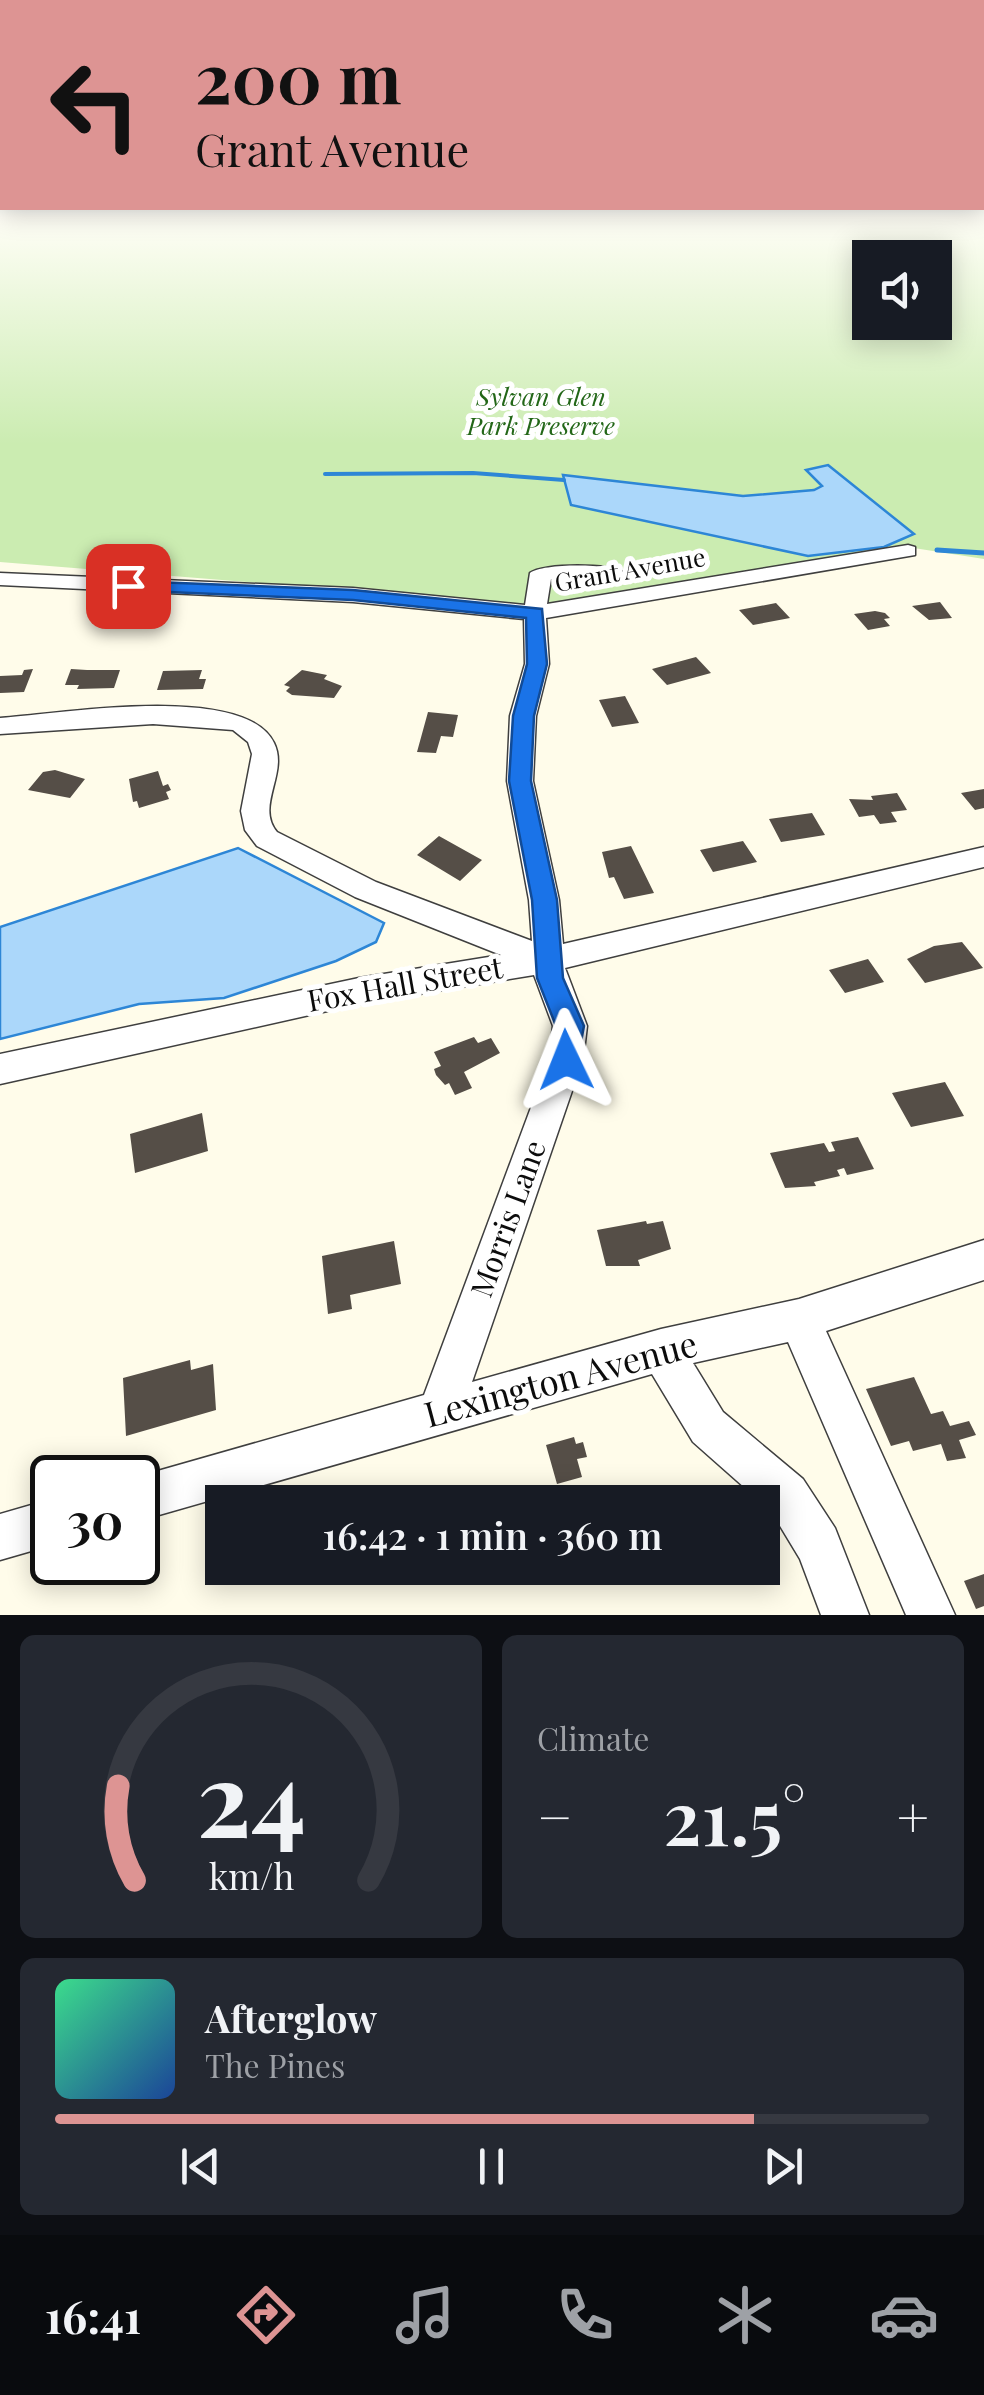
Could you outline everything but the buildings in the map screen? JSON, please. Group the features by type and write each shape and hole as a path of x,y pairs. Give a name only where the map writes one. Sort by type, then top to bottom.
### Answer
{"street":[{"name":"Grant Avenue","path":"0,579 353,595 536,613 908,551"},
{"path":"536,613 541,573 614,573"},
{"name":"Morris Lane","path":"440,1412 566,1060 570,1026 548,960 544,900 520,781 523,716 537,664 536,613"},
{"path":"0,726 195,717 237,722 254,730 263,744 266,763 254,807 255,822 266,839 344,881 548,960"},
{"name":"Fox Hall Street","path":"0,1069 359,991 548,960 984,856"},
{"name":"Lexington Avenue","path":"160,1492 660,1350 799,1319 984,1260"},
{"path":"799,1319 932,1615"},
{"path":"660,1350 708,1427 787,1495 818,1545 845,1615"},
{"path":"0,1537 30,1528"}],"green space":[{"name":"Sylvan Glen Park Preserve","path":"0,293 852,293 852,340 952,340 952,293 984,293 984,559 901,546 556,607 0,562"}],"water":[{"path":"828,465 914,534 884,547 808,556 571,505 563,475 743,496 814,490 822,486 806,470"},
{"path":"238,848 384,923 376,942 336,961 224,998 139,1004 0,1039 0,927"}],"waterway":[{"path":"325,474 473,473 564,480"},
{"path":"937,550 984,553"}],"route":[{"path":"128,586 353,595 536,613 537,664 523,716 520,781 544,900 550,978 570,1026 566,1060"}]}
